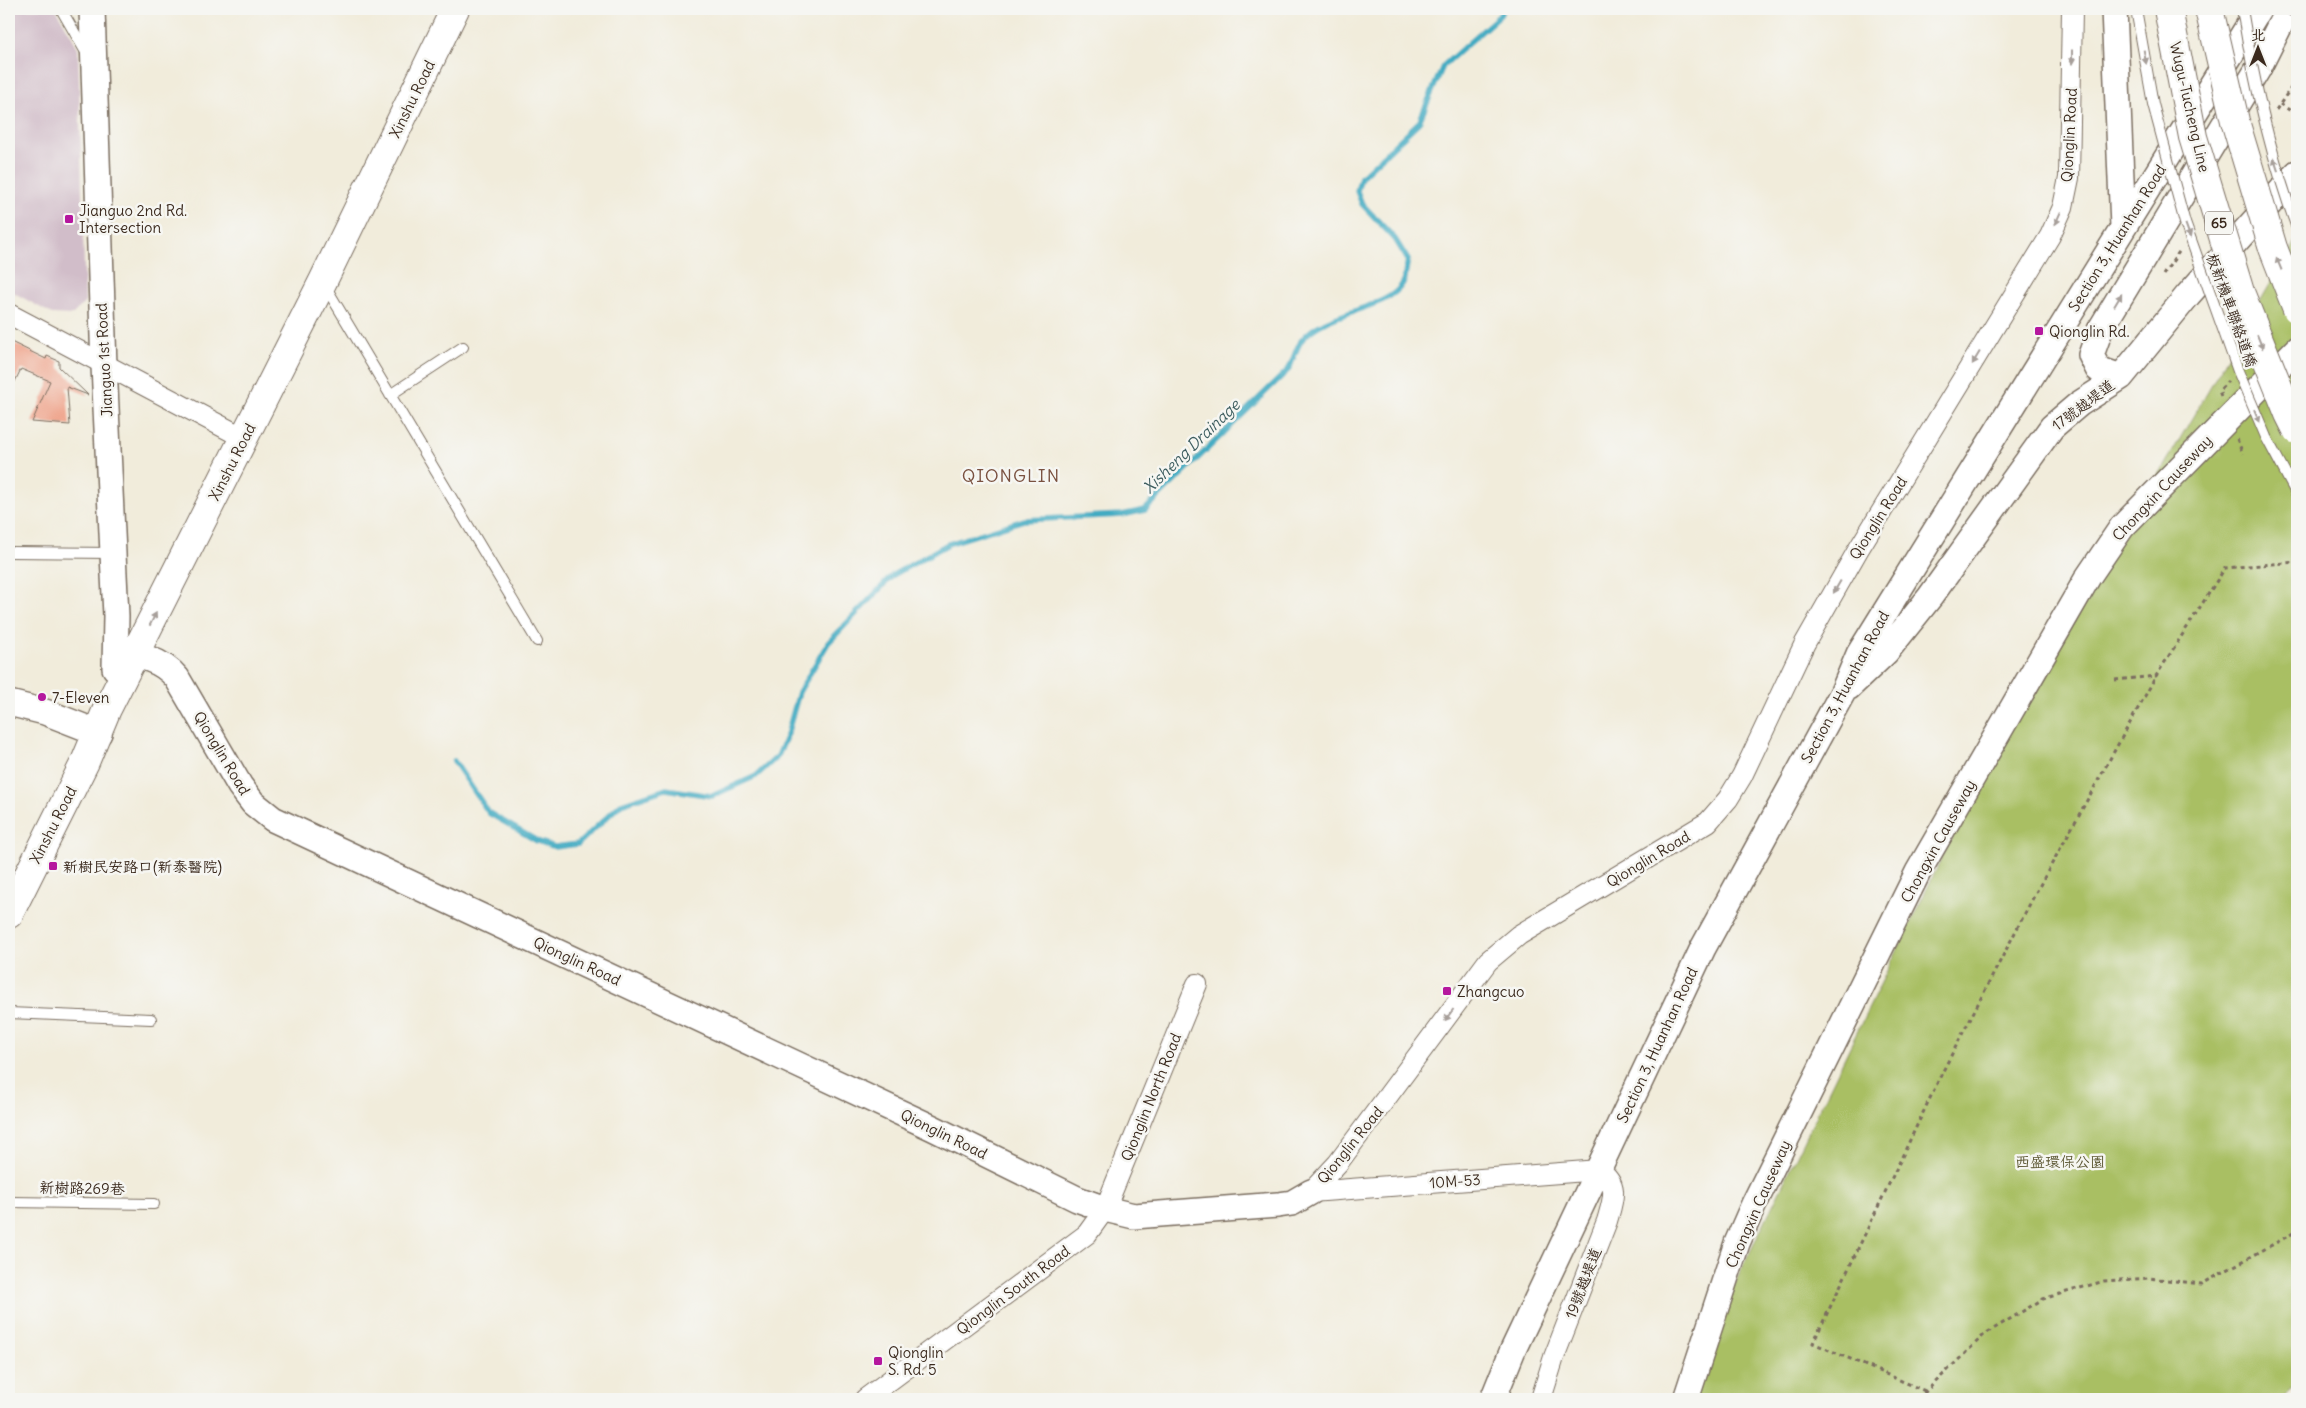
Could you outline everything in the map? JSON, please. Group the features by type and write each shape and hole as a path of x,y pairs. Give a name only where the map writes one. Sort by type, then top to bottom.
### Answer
{"main road":[{"name":"Xinshu Road","path":"12,901 103,721 126,654 244,438 455,9"},
{"name":"Wugu-Tucheng Line","path":"2168,9 2193,137 2240,292 2297,430"},
{"path":"2209,9 2234,121 2273,248 2297,309"}],"street":[{"name":"Jianguo 1st Road","path":"92,9 104,366 114,553 126,654"},
{"name":"Qionglin Road","path":"126,654 156,661 169,668 177,678 240,786 253,803 273,819 933,1128 1077,1199 1105,1209 1134,1216 1292,1203 1311,1192 1338,1163 1488,961 1519,935 1708,822 1728,799 1742,776 1805,642 1858,550 2050,236 2063,207 2069,178 2071,148 2072,9"},
{"path":"2114,9 2123,227"},
{"name":"Section 3, Huanhan Road","path":"1493,1399 1512,1352 1703,948 1843,692 1859,654 2259,9"},
{"path":"2121,376 2098,369 2092,355 2100,330 2258,69 2288,9"},
{"name":"17號越堤道","path":"1843,692 1886,652 1930,597 2052,427 2079,404 2121,376 2188,295 2297,173"},
{"path":"9,314 104,366 244,438"},
{"name":"Chongxin Causeway","path":"1686,1399 1734,1251 1758,1195 1918,872 2088,577 2122,527 2297,350"},
{"path":"9,704 44,712 103,721"},
{"name":"Qionglin North Road","path":"1105,1209 1197,984"},
{"name":"10M-53","path":"1311,1192 1599,1170"},
{"name":"19號越堤道","path":"1541,1399 1554,1357 1613,1202 1614,1187 1608,1176 1599,1170"},
{"name":"Qionglin South Road","path":"865,1399 1088,1234 1105,1209"}],"lane":[{"path":"61,9 93,63"},
{"name":"板新機車聯絡道橋","path":"2136,9 2153,104 2185,223 2238,371 2266,437 2297,495"},
{"path":"2242,9 2250,55 2274,156 2297,228"},
{"path":"322,281 536,641"},
{"path":"390,395 463,347"},
{"path":"9,552 114,553"},
{"path":"9,1013 151,1019"},
{"name":"新樹路269巷","path":"9,1202 154,1204"}],"path":[{"path":"2282,9 2292,16 2296,9"},
{"path":"2280,104 2297,115"},
{"path":"1924,1391 1814,1343 1942,1073 2034,896 2156,676 2225,568 2297,562"},
{"path":"2115,680 2156,676"},
{"path":"1918,1399 1924,1391 1985,1334 2043,1298 2104,1281 2149,1278 2202,1284 2297,1231"}],"shaded area":[{"path":"9,9 56,9 78,48 85,302 72,315 52,314 9,290"}],"green space":[{"name":"西盛環保公園","path":"2297,238 2297,1380 2283,1399 1682,1399 1732,1289 1974,792"}],"building":[{"path":"9,341 46,359 47,356 59,361 59,367 88,395 67,387 70,425 32,422 50,381 21,369 9,394"}],"waterway":[{"name":"Xisheng Drainage","path":"454,761 489,813 537,841 555,847 578,844 621,804 666,789 712,796 756,776 778,756 787,735 799,692 828,643 893,575 948,544 1024,520 1122,515 1145,510 1289,369 1301,341 1311,331 1339,316 1384,300 1403,283 1408,260 1395,239 1362,204 1357,191 1361,177 1419,122 1443,66 1500,15 1503,9"}],"place":[{"name":"Jianguo 2nd Rd. Intersection","path":"69,219"},
{"name":"Qionglin Rd.","path":"2039,331"},
{"name":"7-Eleven","path":"42,697"},
{"name":"新樹民安路口(新泰醫院)","path":"53,866"},
{"name":"Zhangcuo","path":"1447,991"},
{"name":"Qionglin S. Rd. 5","path":"878,1361"}],"district":[{"name":"QIONGLIN","path":"1011,475"}]}
